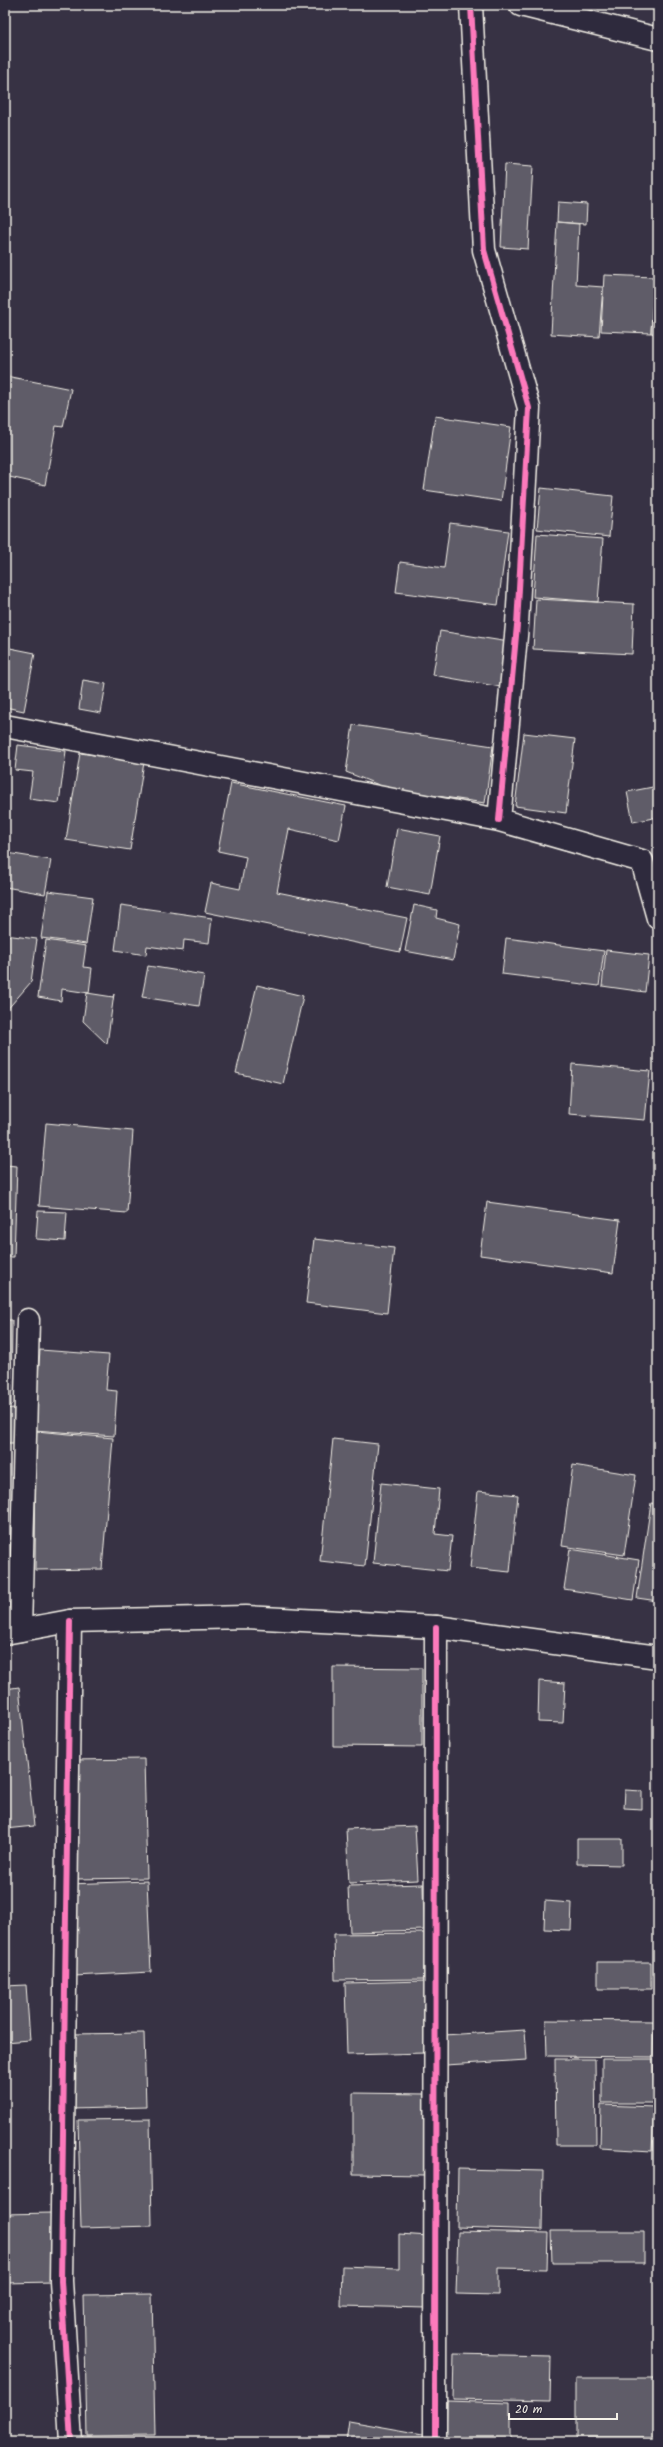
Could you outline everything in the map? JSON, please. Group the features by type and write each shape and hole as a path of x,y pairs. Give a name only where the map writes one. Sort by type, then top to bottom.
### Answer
{"street":[{"path":"472,5 484,250 529,408 517,625 499,820"},
{"path":"521,5 658,38"},
{"path":"5,726 499,820 642,861 658,918"},
{"path":"28,1320 13,1632 70,1621 246,1618 436,1627 658,1657"},
{"path":"70,1621 61,2281 71,2442"},
{"path":"435,2442 436,1627"}],"building":[{"path":"505,164 533,166 528,249 501,247"},
{"path":"558,202 587,204 586,224 557,222"},
{"path":"557,222 579,224 576,285 603,287 599,337 551,334"},
{"path":"604,275 654,277 651,333 601,331"},
{"path":"654,280 658,280 658,334 651,333"},
{"path":"6,376 71,389 63,427 56,426 45,485 5,476"},
{"path":"435,416 511,427 501,501 424,490"},
{"path":"541,488 613,496 609,537 537,529"},
{"path":"450,523 508,531 498,605 396,592 400,562 444,568"},
{"path":"537,534 603,539 598,602 533,597"},
{"path":"536,599 634,604 632,654 533,649"},
{"path":"440,631 509,642 501,687 433,675"},
{"path":"5,647 35,653 24,711 5,707"},
{"path":"83,680 106,684 101,713 79,709"},
{"path":"353,725 493,746 485,803 389,789 346,772"},
{"path":"524,733 575,739 566,813 515,806"},
{"path":"18,745 66,751 59,803 29,799 33,772 15,770"},
{"path":"80,753 144,762 130,850 66,840"},
{"path":"231,783 346,806 339,840 289,829 277,892 407,918 400,952 205,912 211,883 240,889 246,857 218,851"},
{"path":"658,786 658,817 633,822 627,792"},
{"path":"397,828 440,836 430,895 387,887"},
{"path":"7,853 51,860 45,894 5,887"},
{"path":"48,891 93,897 86,944 41,938"},
{"path":"121,905 212,918 209,943 184,940 183,951 147,946 146,955 115,950"},
{"path":"414,905 437,910 436,918 460,924 453,960 405,951"},
{"path":"5,935 37,939 31,982 5,1012"},
{"path":"506,938 604,951 599,986 502,974"},
{"path":"46,940 86,946 83,967 92,968 89,993 62,989 61,1001 38,997"},
{"path":"606,950 649,955 645,992 602,986"},
{"path":"148,966 204,975 199,1006 142,997"},
{"path":"257,985 303,996 283,1084 236,1073"},
{"path":"87,993 113,997 114,994 107,1044 83,1021"},
{"path":"572,1064 650,1071 645,1120 569,1114"},
{"path":"46,1123 133,1131 127,1213 39,1206"},
{"path":"5,1165 17,1166 14,1257 5,1257"},
{"path":"487,1202 620,1220 613,1273 480,1255"},
{"path":"38,1211 67,1212 65,1241 36,1239"},
{"path":"314,1239 394,1248 387,1313 306,1303"},
{"path":"5,1320 12,1320 11,1405 5,1405"},
{"path":"40,1350 109,1355 106,1390 117,1391 114,1436 34,1430"},
{"path":"14,1408 16,1443 5,1443 5,1409"},
{"path":"36,1431 113,1438 102,1569 35,1570"},
{"path":"333,1439 378,1444 365,1566 320,1561"},
{"path":"573,1465 636,1475 624,1555 562,1546"},
{"path":"381,1483 439,1489 435,1534 452,1536 448,1571 373,1563"},
{"path":"478,1491 518,1495 510,1572 470,1568"},
{"path":"651,1503 658,1504 658,1601 637,1598"},
{"path":"570,1549 639,1560 633,1600 564,1589"},
{"path":"333,1667 422,1668 422,1747 333,1746"},
{"path":"539,1681 565,1683 563,1723 538,1722"},
{"path":"19,1687 34,1826 5,1829 5,1689"},
{"path":"144,1759 147,1878 74,1879 72,1760"},
{"path":"625,1790 642,1791 642,1809 624,1808"},
{"path":"415,1826 418,1880 349,1883 346,1829"},
{"path":"577,1839 622,1839 622,1865 577,1864"},
{"path":"147,1881 151,1972 74,1976 69,1884"},
{"path":"423,1884 424,1930 350,1932 348,1886"},
{"path":"545,1901 572,1903 571,1930 544,1929"},
{"path":"424,1933 424,1979 335,1980 334,1934"},
{"path":"598,1962 651,1962 651,1989 598,1989"},
{"path":"425,1981 426,2053 347,2055 345,1983"},
{"path":"26,1985 30,2040 5,2042 5,1986"},
{"path":"546,2020 654,2021 653,2057 547,2056"},
{"path":"525,2030 527,2060 446,2065 444,2035"},
{"path":"144,2033 146,2107 71,2109 70,2034"},
{"path":"555,2059 595,2059 596,2145 556,2145"},
{"path":"602,2059 653,2059 654,2103 602,2103"},
{"path":"353,2093 426,2094 425,2175 353,2174"},
{"path":"601,2105 654,2107 652,2151 600,2148"},
{"path":"150,2119 152,2226 81,2228 78,2120"},
{"path":"458,2169 543,2171 542,2230 457,2227"},
{"path":"51,2213 53,2282 5,2283 5,2214"},
{"path":"458,2231 548,2233 547,2269 498,2268 498,2295 456,2294"},
{"path":"551,2231 644,2231 644,2263 552,2263"},
{"path":"399,2234 429,2236 427,2308 341,2306 342,2266 399,2268"},
{"path":"152,2294 155,2435 87,2436 84,2295"},
{"path":"454,2354 551,2356 550,2401 453,2399"},
{"path":"576,2378 657,2378 657,2437 576,2437"},
{"path":"447,2401 510,2403 510,2442 446,2442"},
{"path":"349,2421 434,2436 433,2442 346,2442"}],"cycle path":[{"path":"471,5 484,250 529,408 517,625 499,820"},
{"path":"70,1621 61,2281 71,2442"},
{"path":"435,2442 436,1627"}]}
